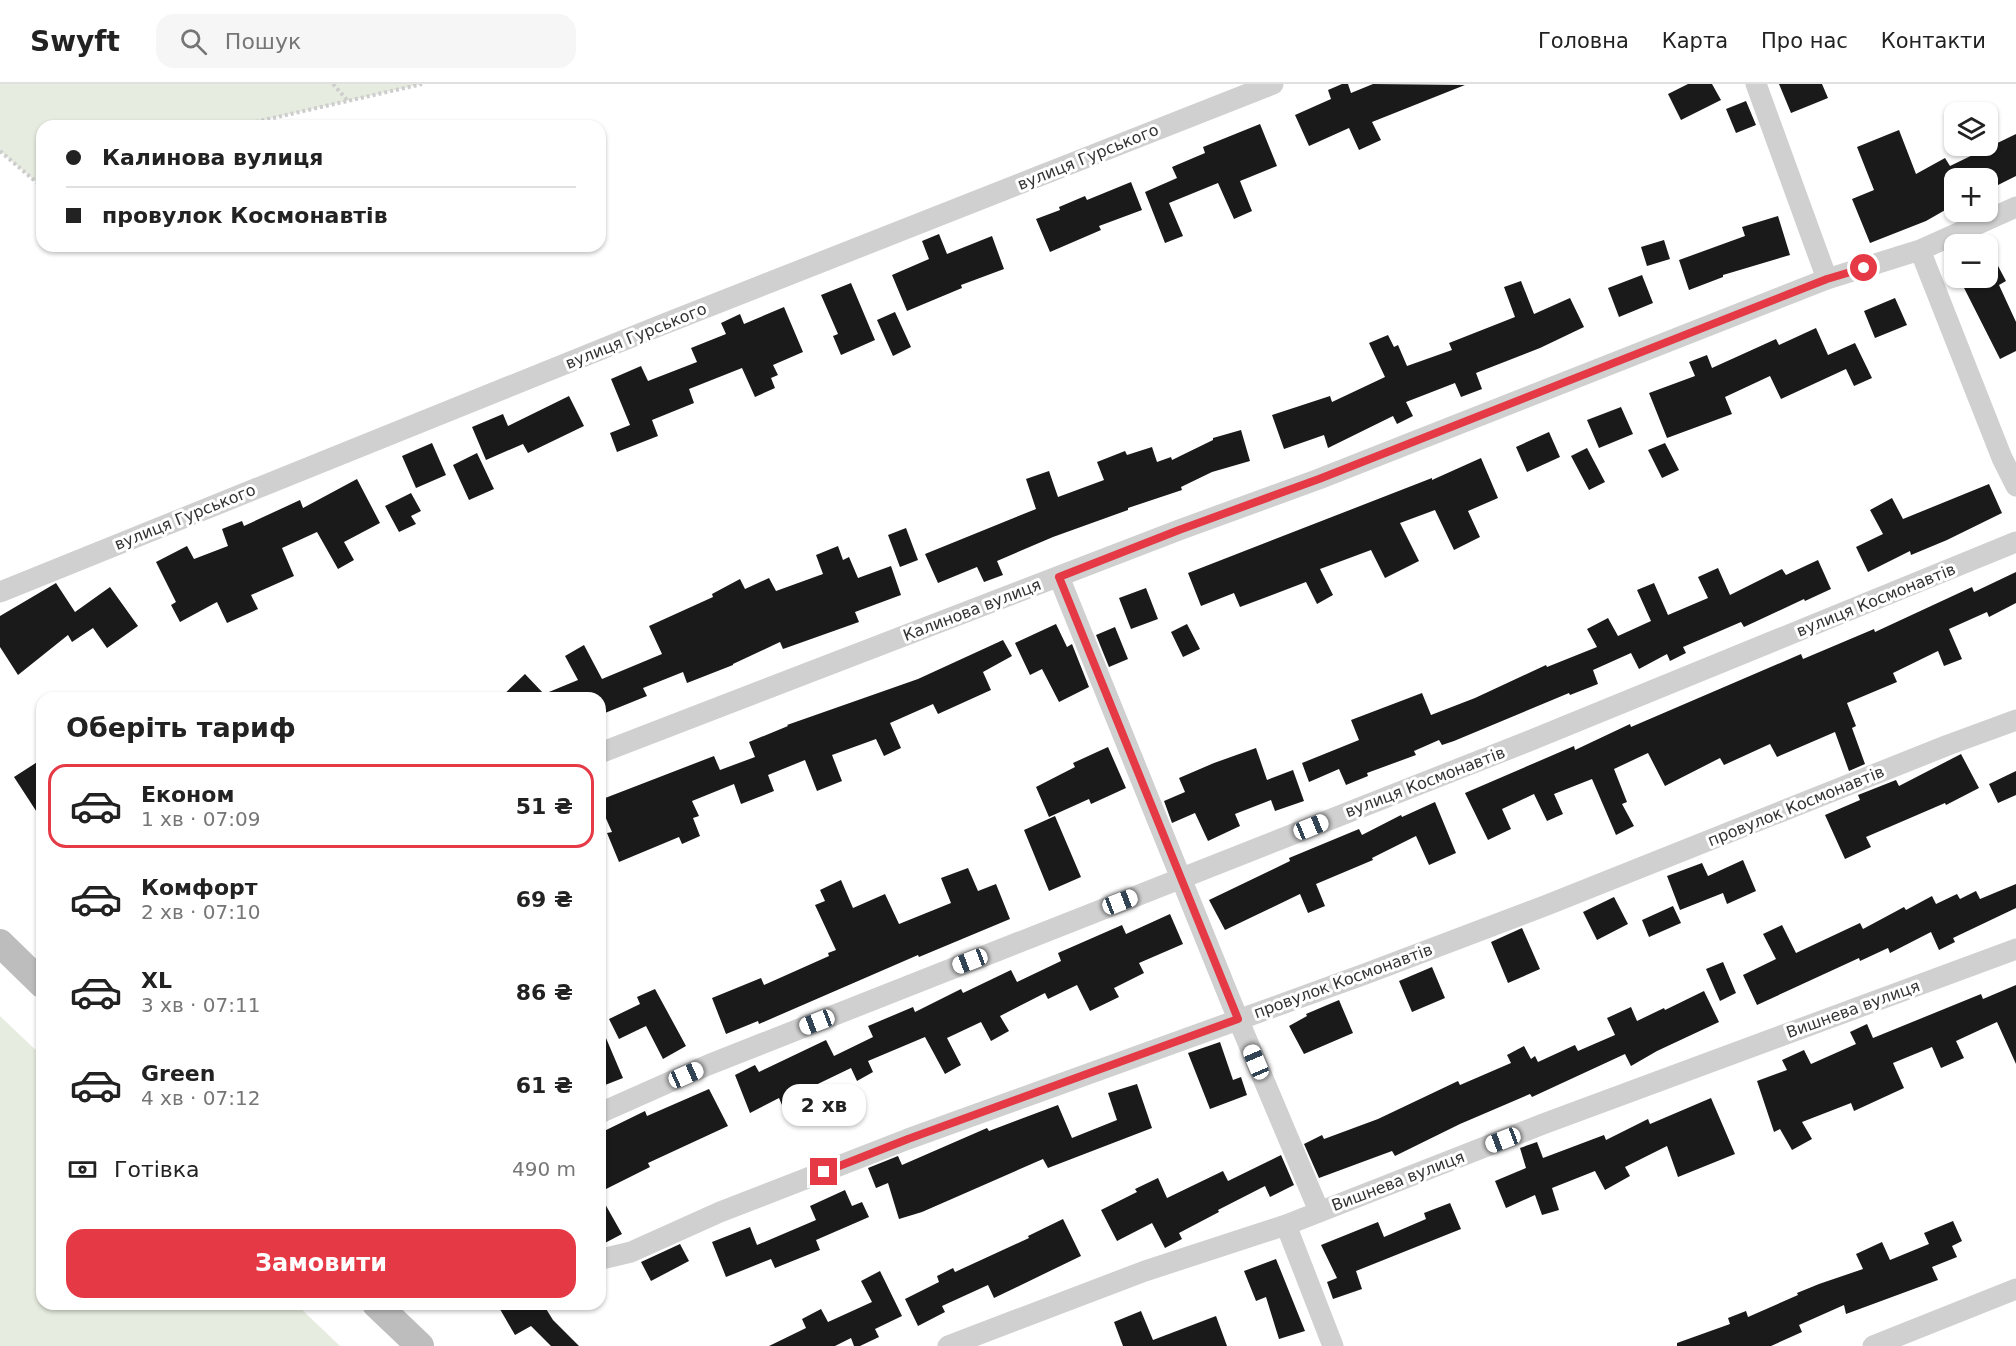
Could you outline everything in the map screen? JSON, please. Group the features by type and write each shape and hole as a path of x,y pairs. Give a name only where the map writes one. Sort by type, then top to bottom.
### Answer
{"street":[{"name":"вулиця Гурського","path":"0,592 659,326 1273,84"},
{"path":"1756,84 1827,279"},
{"name":"Калинова вулиця","path":"606,751 1179,530 1319,479 1827,279 1920,250 2016,207"},
{"path":"1920,250 2002,458 2016,486"},
{"name":"вулиця Космонавтів","path":"606,1110 708,1065 1625,703 2016,542"},
{"path":"1059,577 1238,1019 1319,1211"},
{"name":"провулок Космонавтів","path":"606,1258 630,1252 720,1212 908,1139 1547,905 2016,720"},
{"path":"0,943 36,978"},
{"name":"Вишнева вулиця","path":"948,1346 1145,1271 1286,1225 1565,1116 2016,949"},
{"path":"1286,1225 1333,1346"},
{"path":"1873,1346 2016,1289"},
{"path":"382,1310 420,1346"}],"path":[{"path":"333,84 348,101"},
{"path":"264,120 422,84"},
{"path":"0,151 36,182"}],"shaded area":[{"path":"0,84 422,84 264,120 36,120 36,182 0,151"},
{"path":"0,1016 36,1050 36,1310 302,1310 340,1346 0,1346"}],"building":[{"path":"1348,84 1351,93 1373,84 1465,85 1372,122 1381,140 1359,150 1349,128 1309,146 1295,115 1331,99 1328,90"},
{"path":"1688,84 1712,84 1721,100 1681,120 1668,94"},
{"path":"1779,84 1822,84 1828,98 1791,113"},
{"path":"1746,101 1756,125 1736,133 1726,109"},
{"path":"1260,124 1277,166 1240,181 1252,211 1234,219 1218,183 1169,203 1183,236 1165,243 1145,192 1177,178 1172,167 1205,153 1203,147"},
{"path":"1899,130 1916,174 1945,158 1950,166 1971,156 1998,156 1998,143 2016,134 2016,176 1998,185 1998,168 1944,168 1944,211 1926,221 1870,243 1852,199 1874,190 1857,147"},
{"path":"1131,182 1142,210 1099,226 1101,230 1050,252 1036,219 1060,210 1059,207 1085,196 1087,200"},
{"path":"1778,216 1790,255 1723,275 1723,277 1689,290 1679,260 1745,236 1742,227"},
{"path":"939,234 947,254 992,236 1004,269 961,285 962,288 907,311 892,275 929,259 922,241"},
{"path":"1664,240 1670,259 1647,266 1641,247"},
{"path":"1998,266 2006,281 1999,285 2016,322 2016,351 2000,359 1964,288 1998,288"},
{"path":"1642,275 1653,303 1619,317 1608,288"},
{"path":"1521,281 1534,314 1570,298 1584,327 1540,348 1476,373 1482,389 1461,397 1455,383 1406,402 1413,416 1397,424 1393,416 1328,448 1324,435 1284,449 1272,415 1330,396 1332,402 1385,377 1369,343 1388,335 1394,347 1398,345 1407,366 1452,350 1449,343 1515,317 1504,287"},
{"path":"851,283 875,340 841,355 833,336 838,334 821,295"},
{"path":"1895,298 1907,325 1875,338 1864,311"},
{"path":"784,307 803,352 773,365 778,375 771,378 775,388 755,397 742,368 689,389 694,403 652,420 658,436 617,452 610,433 630,425 611,379 641,366 648,381 697,362 691,348 726,334 721,323 740,314 744,324"},
{"path":"895,312 911,347 893,356 877,320"},
{"path":"1816,328 1828,355 1855,343 1872,378 1854,386 1846,369 1781,399 1770,376 1725,397 1732,414 1667,438 1649,393 1695,376 1689,362 1707,355 1712,368 1776,339 1779,345"},
{"path":"569,396 584,426 528,453 523,444 486,460 472,427 503,414 508,426"},
{"path":"1621,407 1633,434 1599,448 1587,420"},
{"path":"1241,430 1250,461 1212,472 1181,487 1182,490 1128,508 1128,510 1053,537 997,561 1003,575 984,582 977,567 938,583 925,554 1036,509 1026,479 1049,471 1058,497 1104,480 1097,462 1125,451 1127,455 1152,447 1157,462 1171,457 1172,460 1213,438"},
{"path":"1549,432 1560,457 1527,472 1516,447"},
{"path":"432,443 446,475 416,488 402,456"},
{"path":"1665,443 1679,470 1662,478 1648,450"},
{"path":"1587,448 1605,482 1589,490 1571,456"},
{"path":"477,453 494,489 469,500 453,465"},
{"path":"1481,458 1498,498 1468,511 1480,537 1454,550 1435,510 1400,523 1419,561 1385,578 1371,550 1320,569 1333,595 1317,604 1306,582 1240,607 1234,593 1201,606 1188,573 1432,478 1432,480"},
{"path":"357,479 380,523 344,542 354,560 338,569 317,532 282,548 294,576 251,595 258,609 227,623 217,602 180,622 171,605 176,602 156,562 187,546 194,559 228,546 222,529 242,521 244,526 300,500 303,508"},
{"path":"1989,484 2002,513 1947,540 1911,555 1910,551 1868,572 1856,547 1883,534 1870,510 1892,498 1903,519"},
{"path":"411,493 421,511 411,516 416,524 399,532 385,506"},
{"path":"906,528 918,560 900,567 888,535"},
{"path":"838,546 843,560 849,557 858,578 891,566 901,595 855,612 859,622 783,649 780,642 733,665 687,683 683,672 643,688 647,696 606,713 606,692 549,692 578,680 565,656 584,645 602,679 662,654 649,626 713,597 712,594 740,579 745,589 769,578 776,591 823,574 816,555"},
{"path":"1818,560 1831,589 1744,627 1741,622 1683,647 1686,653 1670,661 1667,654 1639,669 1631,653 1593,670 1598,684 1570,695 1569,693 1454,741 1442,745 1439,740 1414,751 1416,755 1367,773 1368,776 1346,785 1339,769 1309,782 1302,763 1359,740 1351,720 1422,693 1431,715 1475,698 1546,665 1547,667 1597,647 1587,629 1608,618 1618,636 1651,621 1637,590 1654,583 1668,615 1708,598 1698,577 1718,568 1730,595 1782,569 1786,575"},
{"path":"2016,572 2016,603 1989,617 1987,612 1949,629 1962,659 1944,666 1938,651 1893,673 1897,682 1847,703 1856,726 1852,728 1865,764 1849,771 1835,732 1777,757 1770,744 1724,765 1720,758 1665,786 1648,753 1614,769 1627,802 1622,804 1634,826 1616,835 1592,779 1554,794 1563,814 1547,821 1534,794 1502,809 1511,829 1488,840 1465,793 1574,746 1575,750 1630,724 1631,727 1801,654 1803,659 1874,629 1875,632 1972,587 1974,592"},
{"path":"56,583 75,612 110,587 138,626 107,648 93,628 72,642 68,635 18,675 0,647 0,616"},
{"path":"1146,588 1158,619 1131,629 1119,598"},
{"path":"1056,624 1067,647 1072,644 1089,687 1059,702 1042,669 1030,675 1015,643"},
{"path":"1187,624 1200,649 1183,657 1171,632"},
{"path":"1115,627 1128,659 1109,667 1096,635"},
{"path":"1003,640 1012,656 983,672 991,690 938,714 933,704 890,723 901,748 884,756 876,739 832,755 842,781 817,791 805,760 768,775 774,791 741,804 734,784 692,801 699,816 693,818 700,836 682,844 679,837 619,862 607,833 612,832 606,818 606,798 714,756 720,770 755,757 749,742 787,725 918,679"},
{"path":"525,674 542,692 506,692"},
{"path":"1108,747 1126,788 1091,804 1089,799 1049,817 1036,787 1075,767 1073,763"},
{"path":"1256,748 1267,780 1293,770 1304,801 1275,811 1271,800 1235,814 1240,826 1208,841 1195,813 1172,823 1164,801 1185,792 1179,778"},
{"path":"1961,754 1979,788 1946,805 1945,803 1866,837 1871,847 1845,859 1825,815 1860,800 1858,795 1896,780 1899,786"},
{"path":"36,763 36,811 14,777"},
{"path":"2016,771 2016,795 1998,803 1989,784"},
{"path":"1435,802 1456,853 1429,865 1416,836 1372,858 1373,860 1316,884 1325,906 1308,913 1300,894 1225,930 1209,900 1290,861 1289,858 1359,829 1362,835 1401,815 1402,817"},
{"path":"1055,816 1081,877 1049,891 1024,830"},
{"path":"1743,860 1756,891 1727,904 1723,893 1680,910 1667,876 1702,863 1708,876"},
{"path":"968,868 978,891 996,884 1010,919 919,957 918,955 759,1024 758,1021 726,1034 712,998 761,978 764,985 829,956 828,953 836,950 815,905 825,901 820,890 841,880 853,908 885,894 899,924 951,903 941,878"},
{"path":"2016,884 2016,908 1953,938 1955,942 1939,950 1931,932 1890,953 1888,948 1860,961 1859,958 1757,1005 1743,975 1776,959 1763,934 1782,925 1796,953 1860,923 1863,929 1904,907 1906,910 1932,896 1936,904 1957,894 1960,899 1976,891 1980,899"},
{"path":"1614,897 1628,924 1597,940 1583,912"},
{"path":"1673,906 1681,923 1649,937 1642,920"},
{"path":"1170,914 1183,944 1139,963 1144,973 1114,988 1119,997 1090,1011 1077,985 1048,999 1045,993 1000,1016 1009,1031 991,1041 981,1022 947,1038 961,1065 945,1074 925,1037 868,1061 873,1072 857,1081 851,1068 797,1094 801,1104 785,1112 779,1098 750,1113 735,1075 755,1065 759,1072 826,1040 834,1056 873,1037 868,1026 913,1007 915,1012 961,989 963,993 1011,970 1017,982 1061,961 1058,953 1122,925 1126,934"},
{"path":"1522,928 1540,969 1508,983 1491,942"},
{"path":"1723,962 1736,993 1720,1001 1706,969"},
{"path":"1432,967 1445,998 1412,1012 1399,981"},
{"path":"2016,985 2016,1064 1997,1022 1956,1041 1964,1058 1941,1068 1932,1047 1893,1063 1904,1088 1854,1111 1851,1103 1802,1122 1812,1139 1792,1150 1780,1129 1774,1132 1757,1081 1787,1070 1782,1060 1804,1050 1811,1064 1856,1044 1850,1032 1867,1024 1873,1038 1981,994 1983,999"},
{"path":"655,989 686,1046 663,1059 646,1026 619,1039 609,1019 640,1004 637,997"},
{"path":"1704,991 1719,1022 1631,1066 1625,1054 1532,1097 1530,1094 1460,1124 1395,1156 1392,1151 1319,1178 1304,1144 1322,1135 1324,1139 1378,1119 1458,1081 1460,1085 1511,1063 1507,1055 1524,1046 1531,1059 1535,1056 1538,1062 1575,1045 1578,1051 1615,1035 1607,1018 1631,1007 1637,1021"},
{"path":"1339,1000 1353,1033 1304,1054 1289,1026 1307,1016 1306,1014"},
{"path":"606,1038 623,1078 606,1085"},
{"path":"1220,1042 1233,1080 1241,1077 1247,1095 1210,1109 1188,1053"},
{"path":"1137,1084 1152,1128 1048,1168 1043,1159 922,1212 899,1219 888,1183 876,1188 868,1168 898,1156 902,1165 987,1128 989,1131 1058,1105 1072,1138 1117,1120 1108,1093"},
{"path":"709,1089 728,1126 648,1163 650,1167 606,1189 606,1130 645,1111 647,1116"},
{"path":"1711,1098 1735,1154 1678,1177 1667,1146 1625,1167 1630,1176 1605,1190 1595,1171 1552,1188 1559,1210 1542,1215 1535,1195 1506,1208 1495,1181 1526,1168 1520,1148 1537,1142 1543,1158 1604,1135 1606,1140 1648,1119 1650,1124"},
{"path":"1281,1155 1294,1185 1270,1197 1265,1186 1179,1233 1182,1239 1165,1248 1152,1223 1117,1241 1101,1210 1137,1192 1135,1189 1158,1178 1167,1198 1223,1171 1228,1181"},
{"path":"845,1190 852,1206 862,1202 869,1217 816,1240 820,1250 775,1268 771,1259 726,1277 712,1242 750,1227 757,1245 816,1220 810,1206"},
{"path":"1450,1203 1461,1229 1356,1271 1362,1289 1333,1299 1327,1282 1337,1278 1321,1245 1378,1222 1384,1237 1426,1219 1424,1213"},
{"path":"606,1206 622,1234 606,1242"},
{"path":"1063,1219 1081,1256 994,1298 988,1285 942,1306 945,1312 918,1326 905,1299 939,1282 937,1276 953,1268 955,1272 1029,1238 1028,1236"},
{"path":"1953,1221 1962,1241 1952,1246 1957,1257 1932,1267 1938,1280 1846,1314 1844,1305 1799,1325 1802,1332 1771,1346 1677,1346 1677,1343 1730,1324 1728,1318 1746,1311 1748,1317 1798,1295 1797,1293 1863,1269 1856,1254 1882,1242 1890,1260 1929,1244 1924,1233"},
{"path":"680,1244 689,1261 651,1281 641,1262"},
{"path":"1276,1259 1305,1331 1279,1339 1266,1297 1256,1301 1244,1271"},
{"path":"880,1271 902,1316 875,1329 879,1337 860,1346 854,1346 851,1338 835,1346 769,1346 806,1328 802,1319 821,1309 828,1322 872,1302 861,1281"},
{"path":"500,1310 547,1310 553,1320 579,1346 551,1346 531,1326 515,1335"},
{"path":"1141,1311 1153,1340 1216,1316 1227,1346 1123,1346 1114,1322"}],"route":[{"path":"824,1172 908,1139 1238,1019 1059,577 1319,479 1827,279 1864,268"}]}
